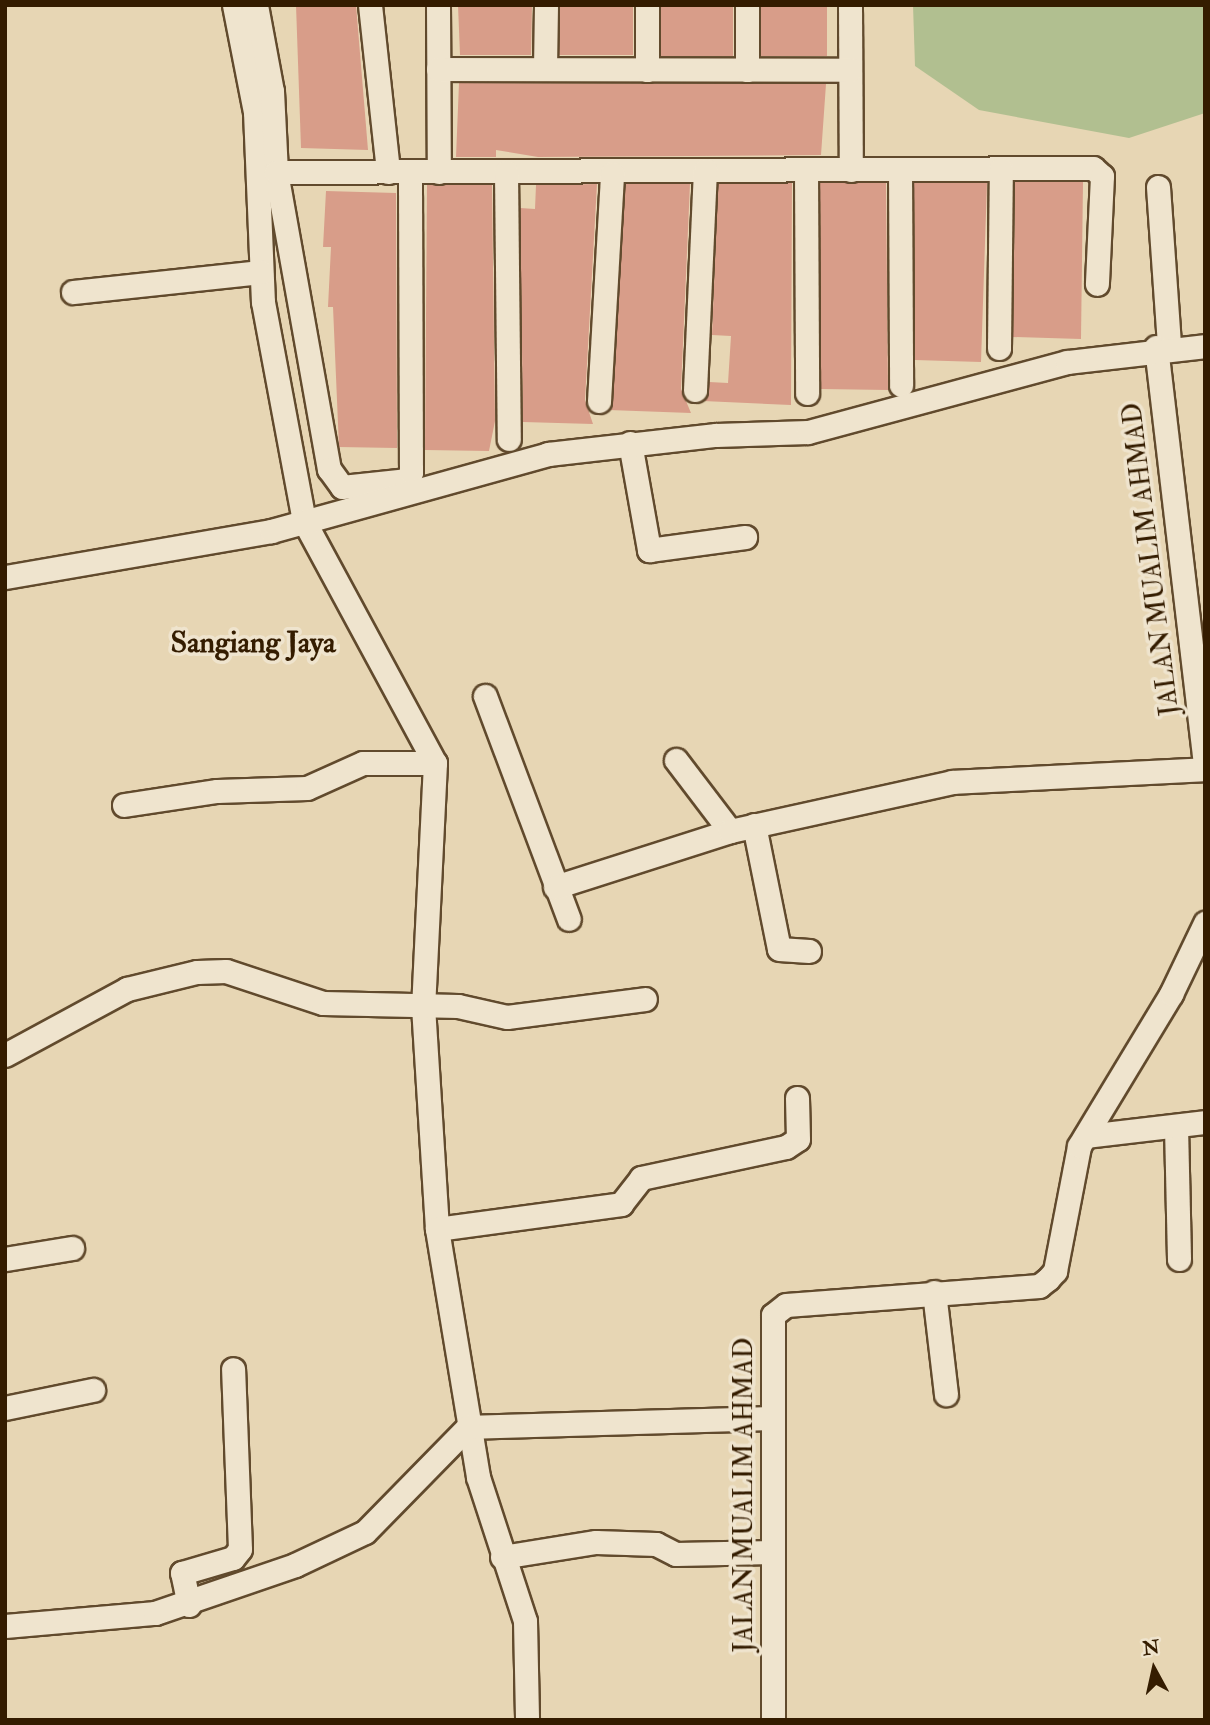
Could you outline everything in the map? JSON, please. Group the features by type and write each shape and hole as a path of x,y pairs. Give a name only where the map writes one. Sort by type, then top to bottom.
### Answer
{"street":[{"path":"234,5 255,112 261,272 304,521 435,763 423,1006 437,1229 468,1427 502,1557 527,1634 527,1720"},
{"path":"256,5 272,91 276,172 329,469 342,486 405,480 411,472 399,172 370,5"},
{"path":"438,5 439,172"},
{"path":"545,69 546,5"},
{"path":"647,5 647,69"},
{"path":"747,5 747,70"},
{"path":"850,5 851,170"},
{"path":"438,69 850,70"},
{"path":"276,172 612,173 900,169 1099,171 1097,284"},
{"path":"900,169 901,385"},
{"path":"999,348 1001,169"},
{"path":"695,390 705,170"},
{"path":"806,170 807,393"},
{"path":"506,172 509,439"},
{"path":"599,401 612,173"},
{"name":"JALAN MUALIM AHMAD","path":"1158,187 1162,346 1204,760"},
{"path":"73,292 261,272"},
{"path":"5,577 304,521 397,500 512,461 630,443 808,432 957,388 1162,346 1205,346"},
{"path":"630,443 649,550 745,537"},
{"path":"485,696 569,919"},
{"path":"676,760 730,831"},
{"path":"555,887 730,831 952,782 1204,760"},
{"path":"124,805 217,791 307,788 363,762 435,763"},
{"path":"754,825 779,949 809,950"},
{"name":"JALAN MUALIM AHMAD","path":"773,1720 773,1552 769,1418 772,1322 778,1311 934,1293 1039,1286 1048,1279 1055,1271 1072,1166 1086,1136 1171,994 1205,923"},
{"path":"5,1055 127,989 197,972 226,971 323,1003 470,1007 512,1017 645,999"},
{"path":"437,1229 621,1204 642,1178 786,1147 798,1139 797,1098"},
{"path":"1086,1136 1205,1122"},
{"path":"1176,1126 1179,1259"},
{"path":"5,1259 72,1248"},
{"path":"934,1293 946,1394"},
{"path":"189,1605 181,1573 233,1558 240,1549 233,1368"},
{"path":"5,1408 93,1390"},
{"path":"5,1626 189,1605 365,1532 468,1427 769,1418"},
{"path":"502,1557 596,1542 656,1544 676,1554 773,1552"}],"green space":[{"path":"913,5 1205,5 1205,113 1129,138 979,110 915,66"}],"building":[{"path":"296,5 356,5 368,150 301,148"},
{"path":"458,5 532,5 531,55 460,55"},
{"path":"560,5 633,5 633,55 559,55"},
{"path":"661,5 733,5 733,56 661,56"},
{"path":"761,5 827,5 827,56 761,56"},
{"path":"459,83 826,84 821,155 538,157 496,150 496,157 456,157"},
{"path":"1015,182 1083,182 1081,339 1013,337"},
{"path":"792,183 791,405 703,401 709,382 728,383 731,336 712,335 718,184"},
{"path":"820,183 886,183 888,390 821,389"},
{"path":"914,183 987,183 981,362 915,360"},
{"path":"597,184 585,400 593,424 523,422 520,208 535,209 536,185"},
{"path":"625,184 690,184 681,389 691,413 609,410"},
{"path":"427,185 492,185 495,421 489,451 425,450"},
{"path":"326,191 396,193 397,448 339,447 333,307 328,307 331,247 323,247"}],"district":[{"name":"Sangiang Jaya","path":"253,643"}]}
